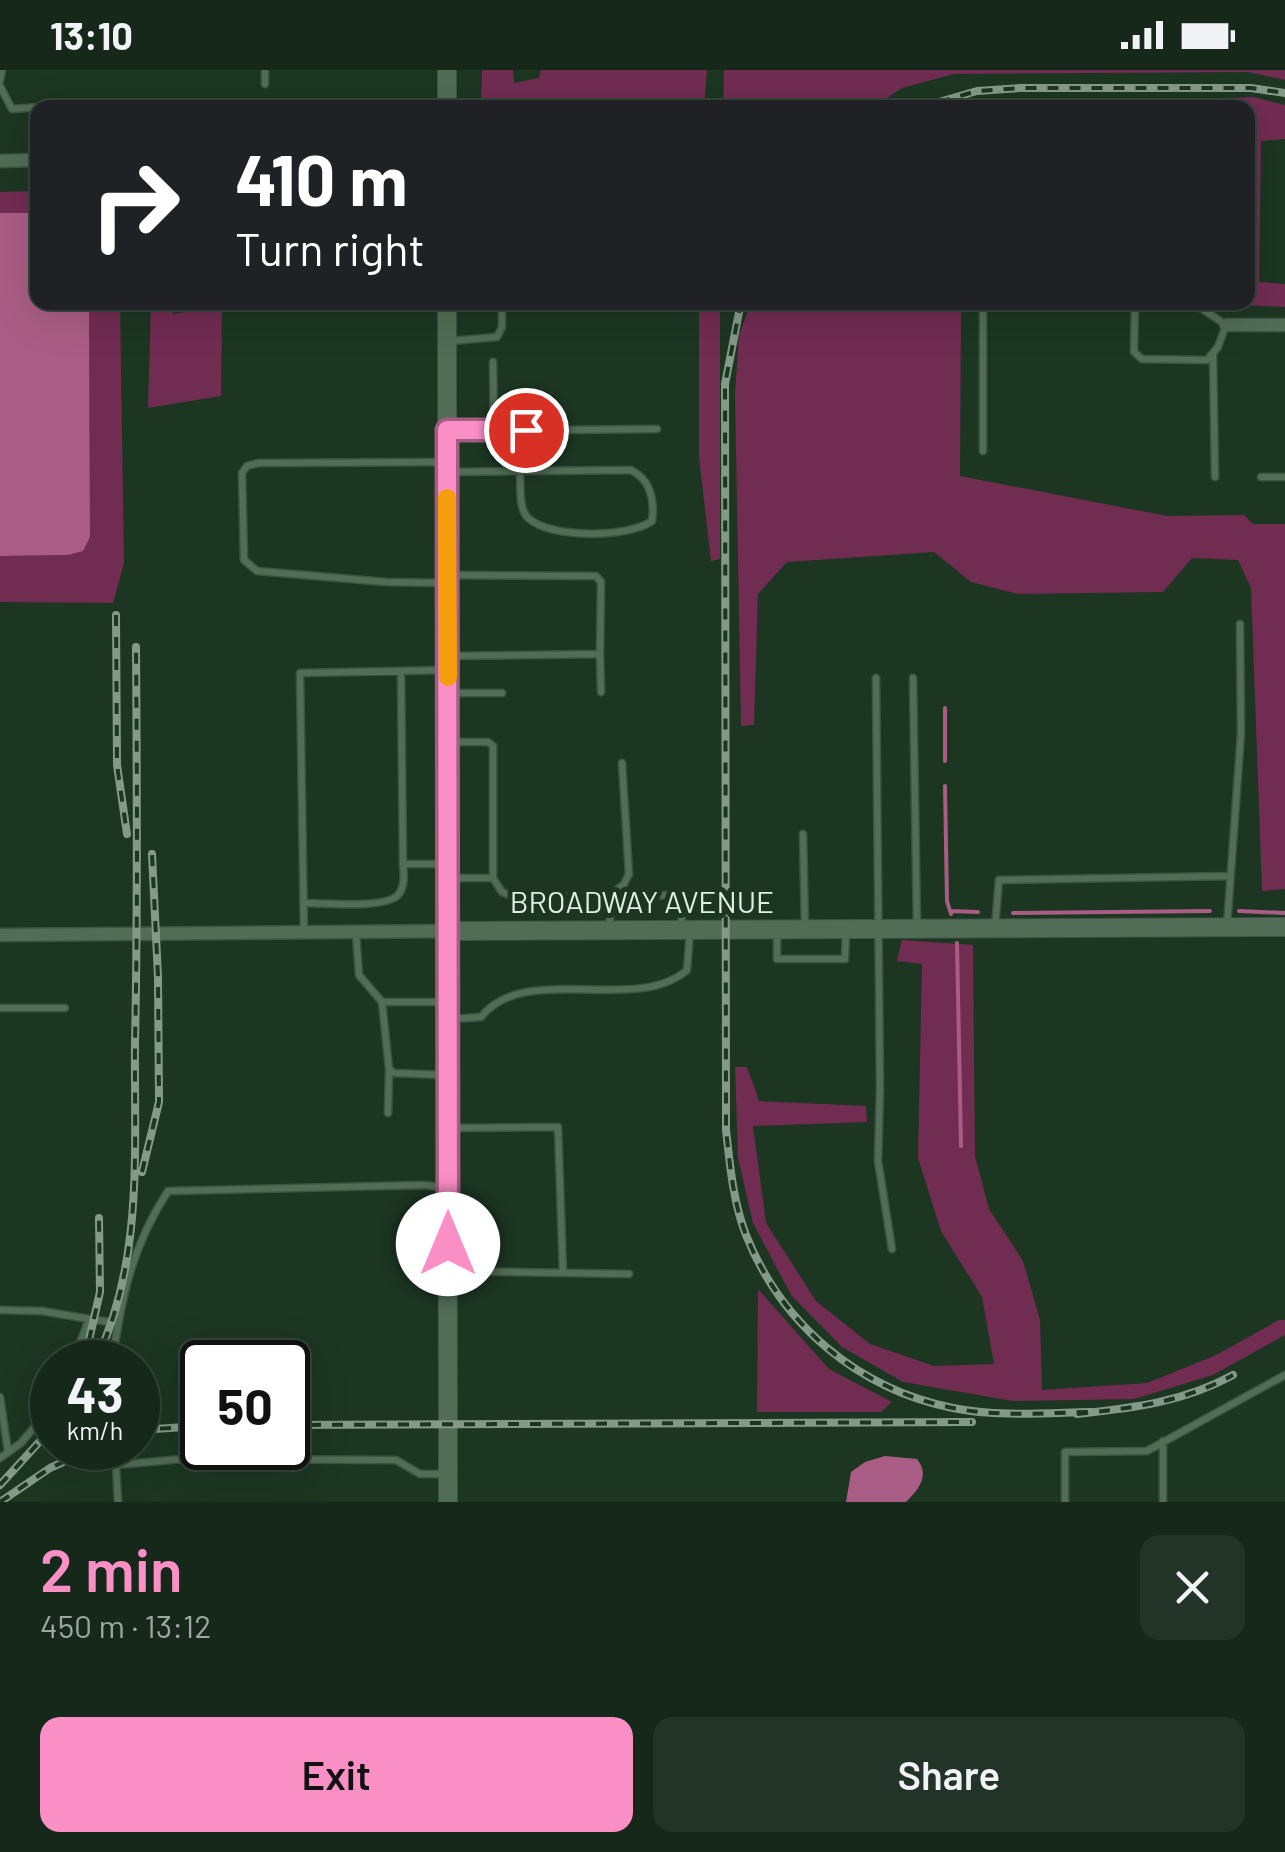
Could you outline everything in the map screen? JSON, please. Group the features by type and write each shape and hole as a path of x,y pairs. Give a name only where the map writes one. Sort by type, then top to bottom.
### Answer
{"main road":[{"path":"447,70 447,100"},
{"path":"448,310 448,1502"},
{"name":"BROADWAY AVENUE","path":"449,932 1285,927"}],"street":[{"path":"0,161 30,160"},
{"path":"1226,325 1285,325"},
{"name":"BROADWAY AVENUE","path":"0,935 449,932"}],"lane":[{"path":"2,70 0,83 12,110 30,108"},
{"path":"265,70 265,84"},
{"path":"448,341 497,337 502,327 502,310"},
{"path":"984,310 984,451"},
{"path":"1135,310 1134,352 1142,360 1207,360 1226,325 1204,310"},
{"path":"1213,353 1215,476"},
{"path":"494,362 494,430"},
{"path":"447,430 657,429"},
{"path":"520,472 522,508 528,518 550,531 616,532 642,528 652,521 650,492 642,476 630,470 520,472 258,462 242,473 244,560 256,570 386,582 596,576 600,582 601,692"},
{"path":"1260,477 1285,477"},
{"path":"1227,928 1241,733 1240,624"},
{"path":"304,933 300,673 401,671 448,663 600,654"},
{"path":"304,903 386,903 400,894 404,882 401,671"},
{"path":"876,678 878,1161 892,1249"},
{"path":"913,678 917,929"},
{"path":"448,693 502,693"},
{"path":"382,1002 481,1017 490,1006 520,993 654,986 677,979 687,970 681,895 514,897 502,892 494,878 492,746 488,742 448,742"},
{"path":"610,895 624,884 629,874 622,764"},
{"path":"803,834 805,930"},
{"path":"404,864 494,878"},
{"path":"995,929 999,880 1230,876"},
{"path":"610,895 610,930"},
{"path":"777,930 777,958 845,958 846,930"},
{"path":"356,932 359,975 382,1002 390,1069 388,1113"},
{"path":"0,1008 65,1008"},
{"path":"390,1069 448,1075"},
{"path":"448,1128 558,1128 563,1272"},
{"path":"115,1340 133,1256 168,1190 424,1185 448,1188"},
{"path":"448,1271 629,1274"},
{"path":"0,1310 42,1311 118,1323"},
{"path":"81,1340 89,1319"},
{"path":"1065,1502 1065,1452 1146,1450 1285,1375"},
{"path":"0,1398 8,1452"},
{"path":"0,1458 30,1432"},
{"path":"1163,1441 1163,1502"},
{"path":"160,1461 396,1460 420,1474 448,1474"},
{"path":"116,1470 118,1502"}],"shaded area":[{"path":"482,70 513,70 514,83 539,78 541,70 707,70 705,100 481,100"},
{"path":"724,70 1285,70 1285,80 1248,72 954,74 902,88 884,100 723,100"},
{"path":"1254,97 1285,105 1285,139 1261,141 1259,282 1285,284 1285,307 1255,306 1255,100 1163,100"},
{"path":"30,191 30,213 0,213 0,192"},
{"path":"0,213 30,213 30,310 89,310 90,537 83,551 68,555 0,556"},
{"path":"89,310 120,310 124,563 113,603 0,602 0,556 68,555 90,537"},
{"path":"151,310 172,310 173,314 222,310 221,396 148,408"},
{"path":"699,310 720,310 720,559 711,561 699,457"},
{"path":"748,310 961,310 960,476 1167,516 1244,515 1253,524 1285,524 1285,889 1262,891 1251,588 1238,560 1192,558 1163,592 1018,594 971,582 934,552 787,562 758,594 754,725 741,726 735,394 739,335"},
{"path":"902,940 973,945 975,1156 989,1209 1023,1261 1040,1320 1042,1390 1147,1383 1214,1356 1279,1320 1285,1320 1285,1335 1213,1375 1134,1399 1013,1401 903,1382 842,1347 791,1295 753,1223 738,1158 735,1067 747,1067 759,1101 866,1106 867,1122 753,1126 766,1223 816,1301 870,1344 934,1366 994,1364 982,1297 941,1231 918,1158 922,964 897,961"},
{"path":"758,1289 829,1369 892,1402 881,1412 757,1412"},
{"path":"885,1456 917,1459 923,1476 915,1492 906,1502 846,1502 851,1472 865,1462"}],"waterway":[{"path":"945,708 945,761"},
{"path":"945,786 947,901 951,914"},
{"path":"950,911 978,912"},
{"path":"1013,913 1210,911"},
{"path":"1239,911 1285,913"},
{"path":"957,943 961,1146"}],"railway":[{"path":"946,100 977,91 1020,88 1251,88 1285,93"},
{"path":"739,310 725,384 726,1130 733,1183 746,1235 761,1267 802,1324 855,1369 886,1386 918,1399 970,1411 1090,1412"},
{"path":"116,615 117,765 127,834"},
{"path":"104,1340 122,1285 129,1246 135,1165 136,647"},
{"path":"142,1172 159,1102 152,854"},
{"path":"89,1340 100,1292 99,1218"},
{"path":"1077,1414 1177,1398 1233,1375"},
{"path":"310,1425 972,1422"},
{"path":"160,1429 180,1427"},
{"path":"0,1485 30,1452"},
{"path":"0,1502 47,1470"}],"slow traffic":[{"path":"447,498 448,677"}],"route":[{"path":"448,1244 447,430 526,430"}]}
